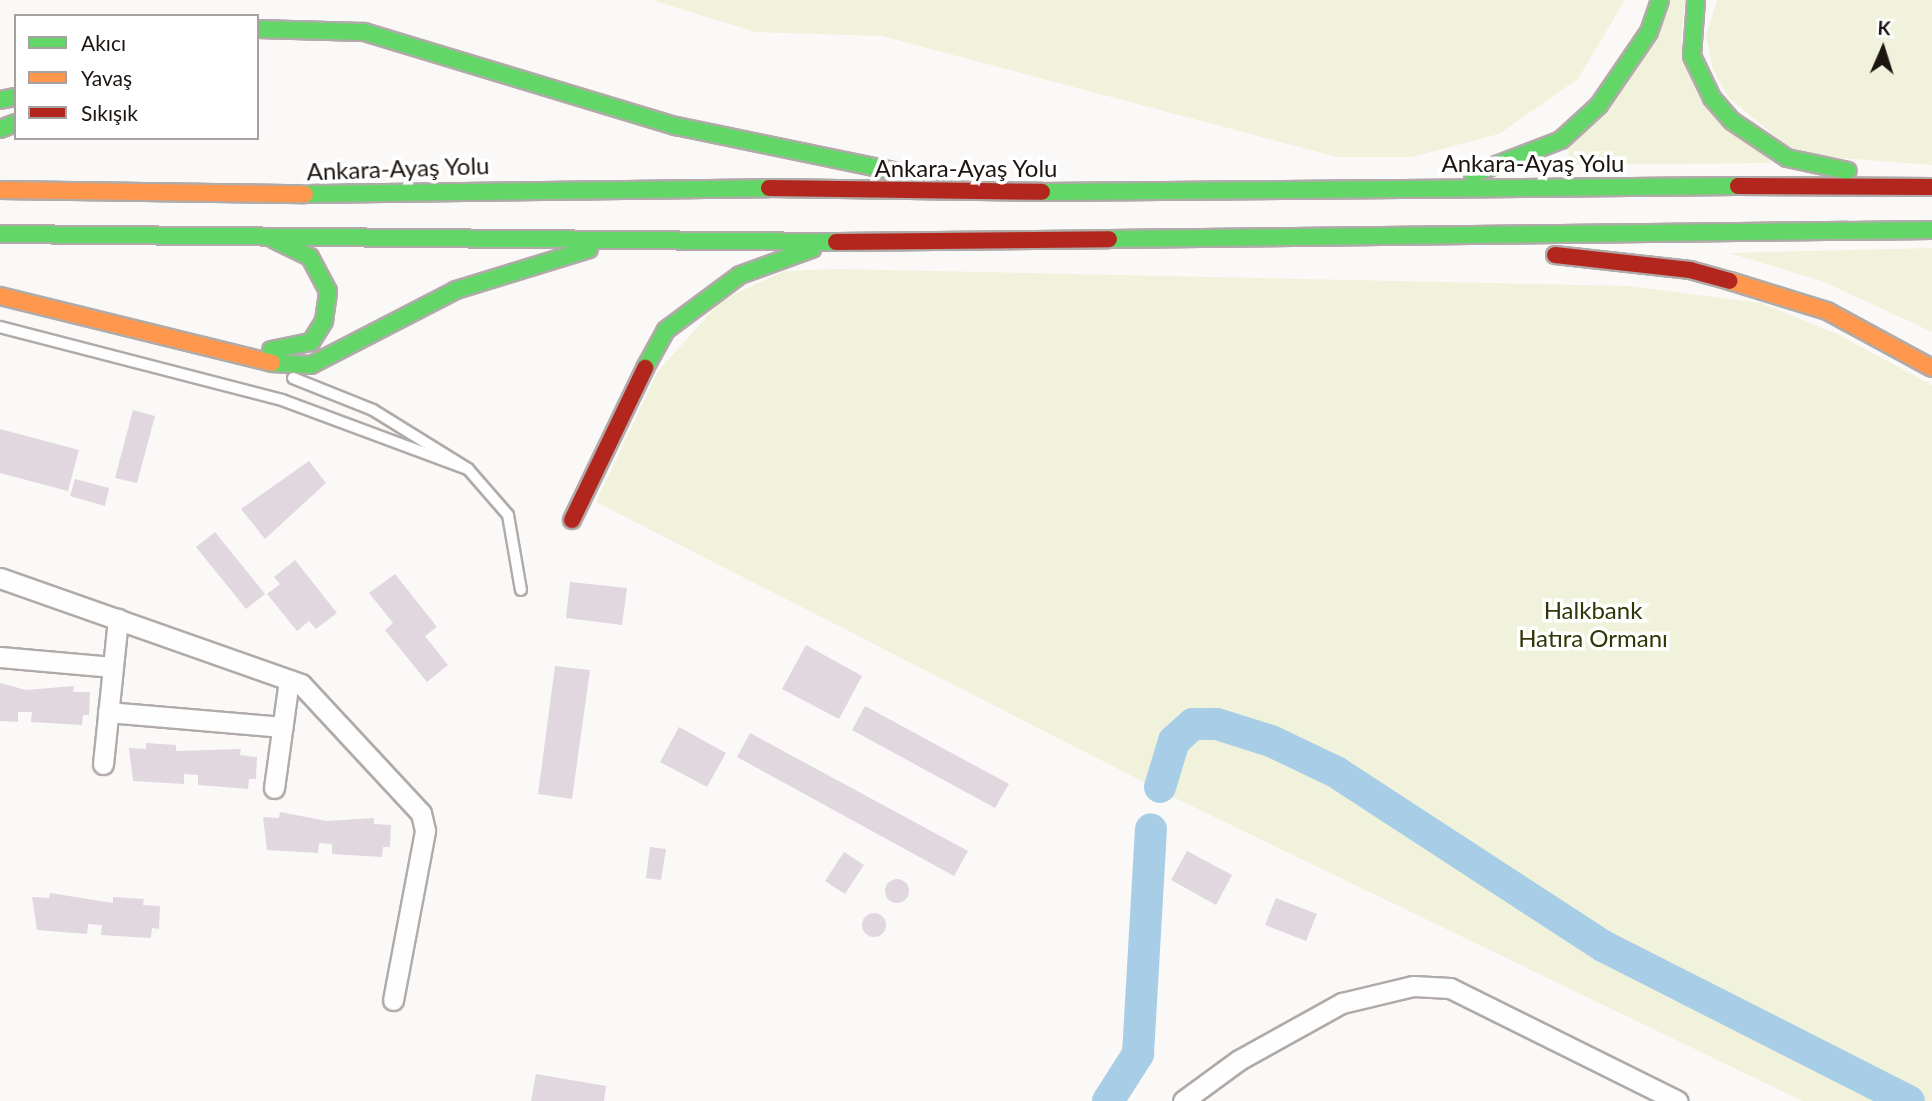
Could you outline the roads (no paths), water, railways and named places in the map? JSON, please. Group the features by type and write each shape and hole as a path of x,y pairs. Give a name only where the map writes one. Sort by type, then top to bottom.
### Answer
{"highway":[{"path":"1383,185 1479,174 1561,140 1626,71 1660,0"},
{"path":"1696,0 1691,44 1700,83 1760,143 1814,166 1932,174"},
{"path":"259,29 306,26 364,32 676,126 831,161 1023,192"},
{"name":"Ankara-Ayaş Yolu","path":"0,190 368,191 616,186 1023,192 1383,185 1932,187"},
{"path":"0,234 832,242 1328,239 1932,230"},
{"path":"0,283 261,349 293,350 311,342 324,321 327,282 310,257 266,236"},
{"path":"0,296 247,362 311,365 442,296 624,238"},
{"path":"1328,239 1690,270 1827,311 1932,368"},
{"path":"572,520 606,438 666,331 740,275 832,242"}],"street":[{"path":"0,579 301,684 421,813 425,831 393,1000"},
{"path":"103,764 118,619"},
{"path":"0,657 113,667"},
{"path":"274,788 289,680"},
{"path":"108,712 282,727"},
{"path":"1183,1101 1239,1060 1342,1003 1413,986 1450,988 1678,1101"}],"lane":[{"path":"0,327 282,400 468,469"},
{"path":"247,362 373,410 468,469 508,515 521,590"}],"waterway":[{"path":"1160,787 1174,741 1193,724 1217,724 1271,741 1336,772 1603,946 1909,1101"},
{"path":"1108,1101 1138,1054 1151,829"}],"park label":[{"name":"Halkbank Hatıra Ormanı","path":"1593,624"}]}
